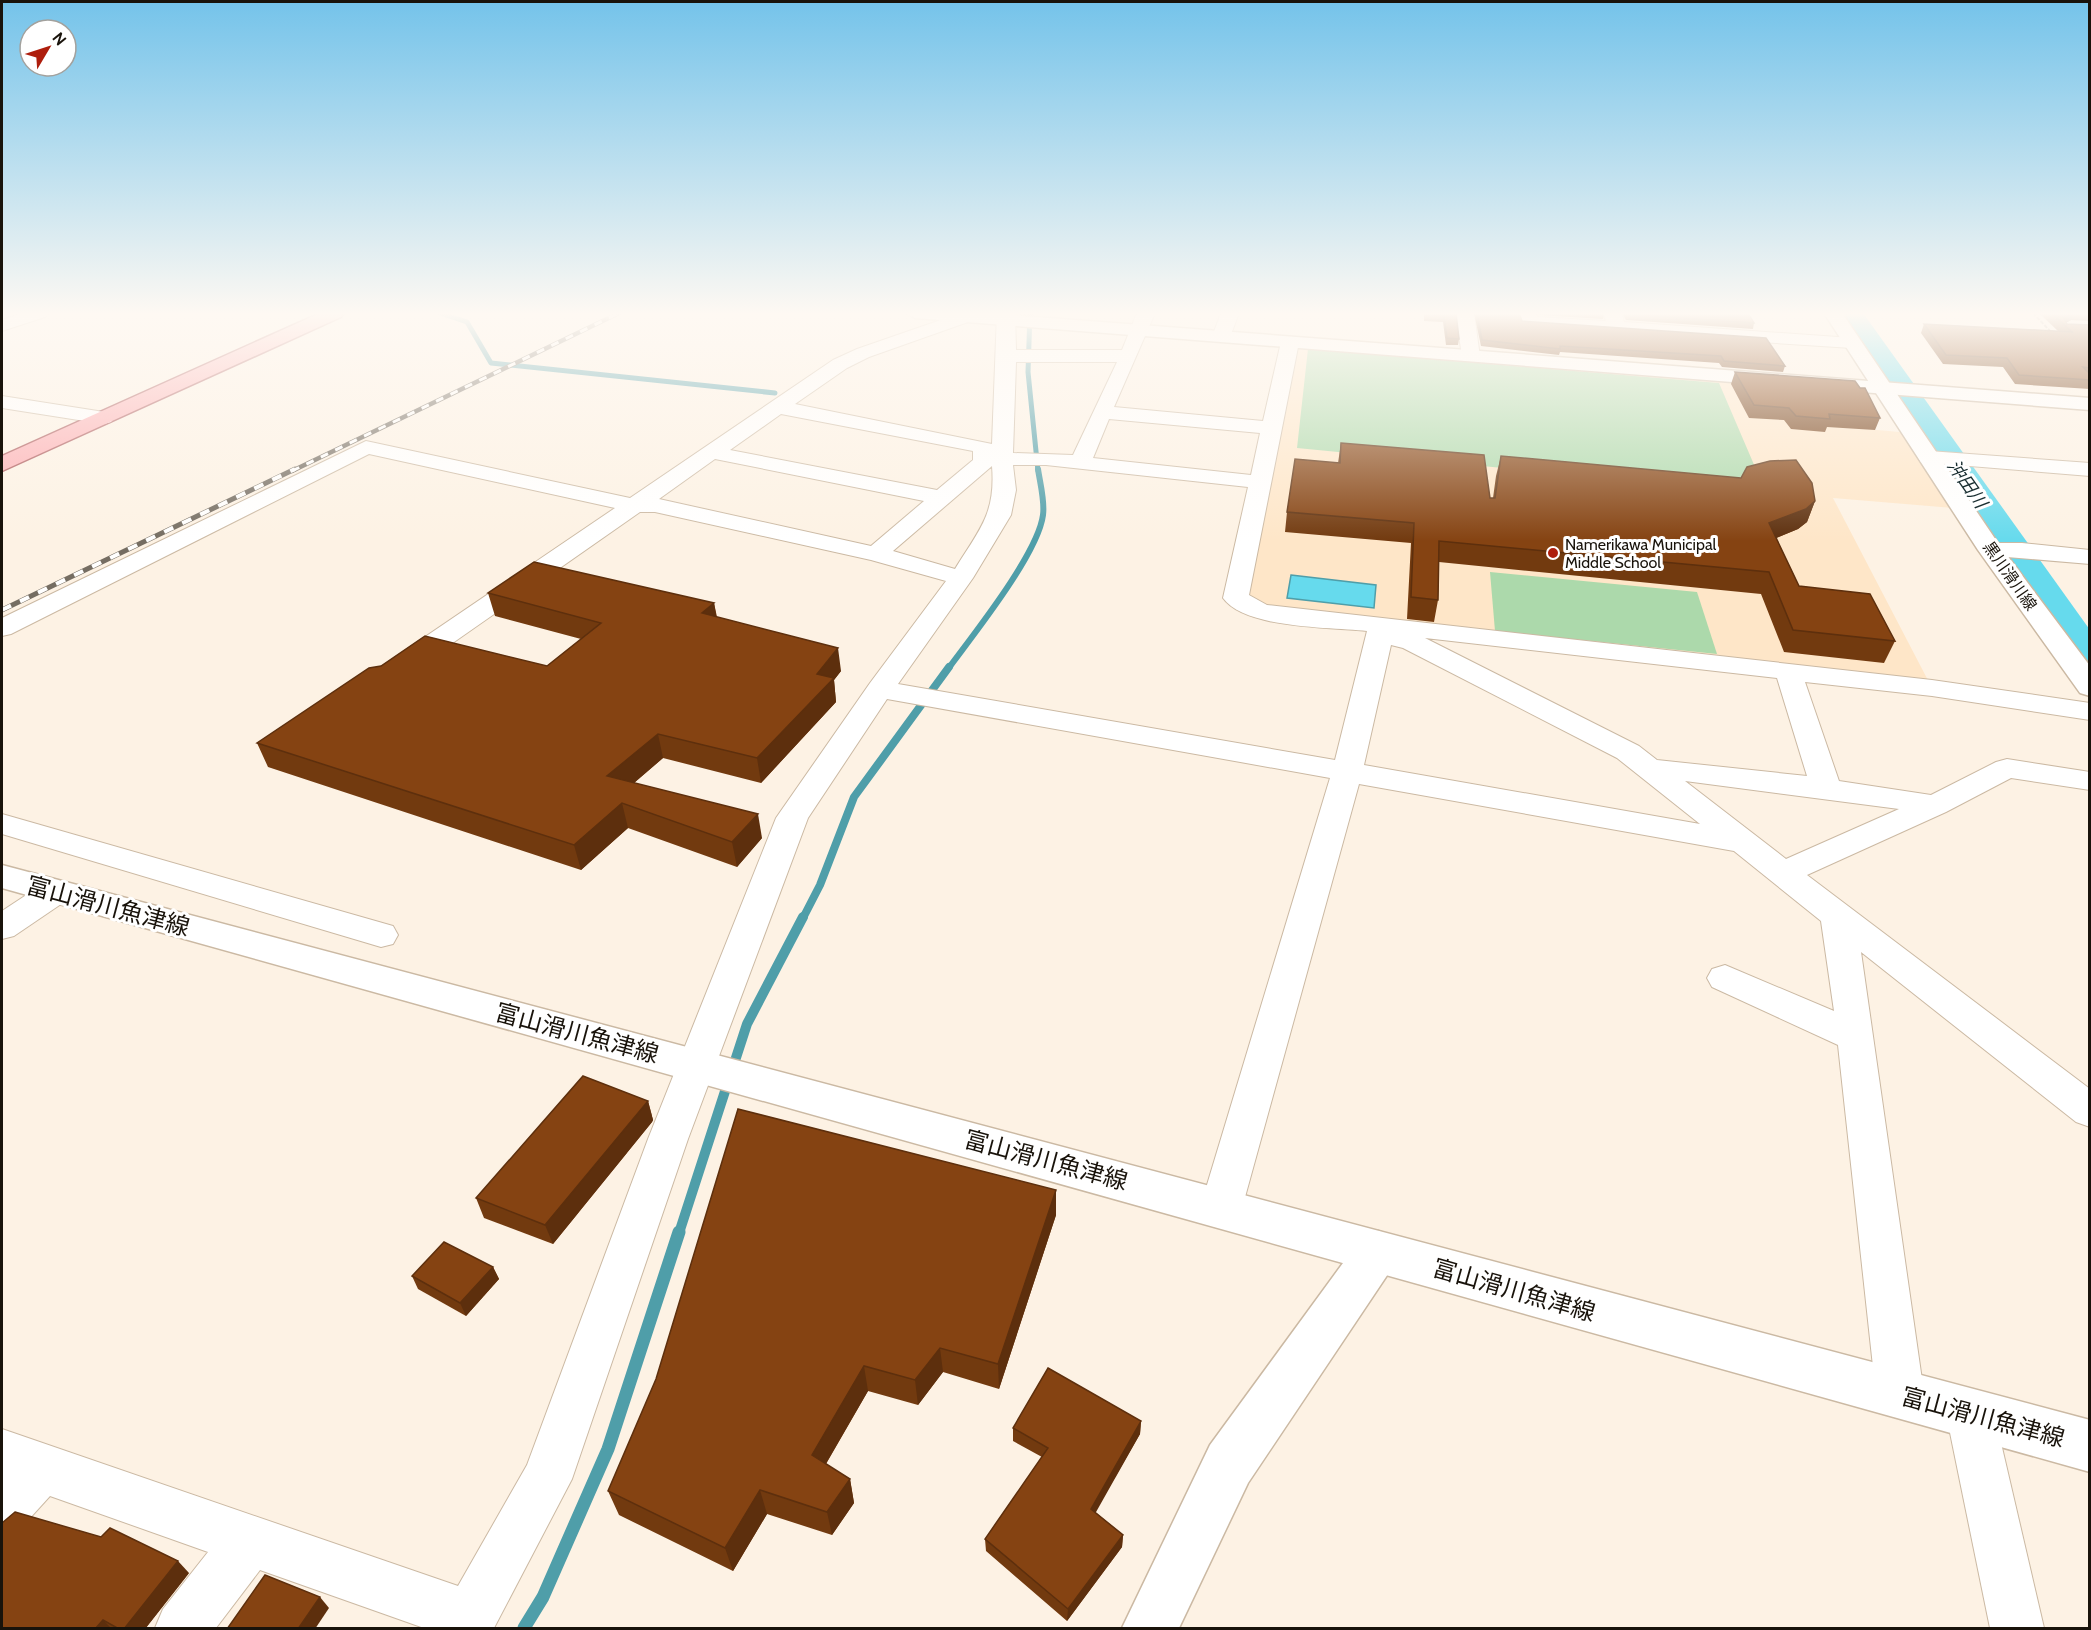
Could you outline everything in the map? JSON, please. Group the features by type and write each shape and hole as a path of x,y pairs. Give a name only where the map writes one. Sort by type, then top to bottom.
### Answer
{"main road":[{"path":"2,464 168,389"},
{"name":"黒川滑川線","path":"1884,389 1991,550 2090,687"},
{"path":"1897,389 2090,404"},
{"name":"富山滑川魚津線","path":"2,877 398,986 697,1064 2090,1446"},
{"path":"1150,1629 1229,1464 1378,1251"}],"street":[{"path":"388,674 587,540 631,505 804,389"},
{"path":"2,1511 21,1461 250,1541 468,1623 547,1479 697,1064 792,818 880,688 961,578 1000,515 1005,490 1002,459 1005,389"},
{"path":"1080,463 1113,389"},
{"path":"1280,389 1236,598 1261,612 1380,630 1788,671 1932,688 2090,712"},
{"path":"2,402 104,418"},
{"path":"778,407 984,447 984,462 876,554"},
{"path":"1102,412 1271,428"},
{"path":"2,628 366,447 631,505 655,506 876,554 961,578"},
{"path":"710,452 941,498"},
{"path":"1929,457 2090,470"},
{"path":"1002,459 1080,463 1259,482"},
{"path":"1991,550 2090,557"},
{"path":"1380,630 1411,641 1628,752 2090,1112"},
{"path":"1221,1208 1347,772 1380,630"},
{"path":"1788,671 1826,788"},
{"path":"880,688 1742,842"},
{"path":"1650,768 1826,788 1935,805"},
{"path":"1783,873 1935,805 2007,768 2090,781"},
{"path":"2,824 381,934"},
{"path":"2,927 55,892"},
{"path":"1838,916 1856,1037 1900,1394"},
{"path":"1725,978 1856,1037"},
{"path":"1970,1413 2016,1629"},
{"path":"182,1629 250,1541"}],"shaded area":[{"name":"Namerikawa Municipal Middle School","path":"1280,389 1779,389 1798,423 1911,433 1965,509 1833,498 1932,688 1261,612 1236,598"}],"green space":[{"path":"1304,389 1722,389 1758,474 1743,476 1719,489 1297,448"},
{"path":"1490,572 1697,592 1717,654 1495,631"}],"water":[{"path":"1291,575 1376,585 1374,608 1287,598"}],"building":[{"path":"1745,389 1866,389 1880,418 1829,414 1830,419 1796,416 1789,408 1754,405"},
{"path":"1341,443 1484,455 1490,498 1495,498 1501,456 1741,478 1747,467 1770,461 1796,460 1812,483 1815,501 1806,509 1769,523 1799,586 1870,594 1895,641 1793,630 1769,572 1439,541 1438,600 1411,597 1414,523 1287,512 1295,459 1340,463"},
{"path":"534,562 714,603 702,613 838,648 817,674 834,678 757,758 658,734 607,776 758,814 732,842 622,803 574,845 257,743 369,668 381,666 425,636 547,666 601,623 488,593"},
{"path":"583,1076 648,1101 545,1225 476,1198"},
{"path":"738,1109 1056,1190 998,1364 940,1348 915,1380 864,1366 812,1455 850,1479 827,1512 760,1490 725,1548 608,1491 656,1379"},
{"path":"444,1242 493,1267 460,1303 412,1276"},
{"path":"1048,1368 1141,1421 1091,1509 1123,1535 1068,1609 985,1539 1048,1448 1013,1428"},
{"path":"15,1512 101,1537 110,1528 178,1561 124,1629 119,1629 103,1620 95,1629 2,1629 2,1523"},
{"path":"265,1575 320,1597 298,1629 227,1629"}],"waterway":[{"path":"738,389 775,393"},
{"path":"1030,389 1038,471"},
{"name":"沖田川","path":"1901,389 2072,637 2090,650"},
{"path":"948,669 988,616 1030,551 1043,515 1043,498 1038,469"},
{"path":"803,918 820,885 854,797 949,667"},
{"path":"732,1070 747,1024 803,917"},
{"path":"679,1233 728,1082"},
{"path":"524,1628 543,1597 608,1449 679,1232"}],"railway":[{"path":"292,471 462,389"},
{"path":"2,610 295,469"}],"place":[{"name":"Namerikawa Municipal Middle School","path":"1553,553"}]}
